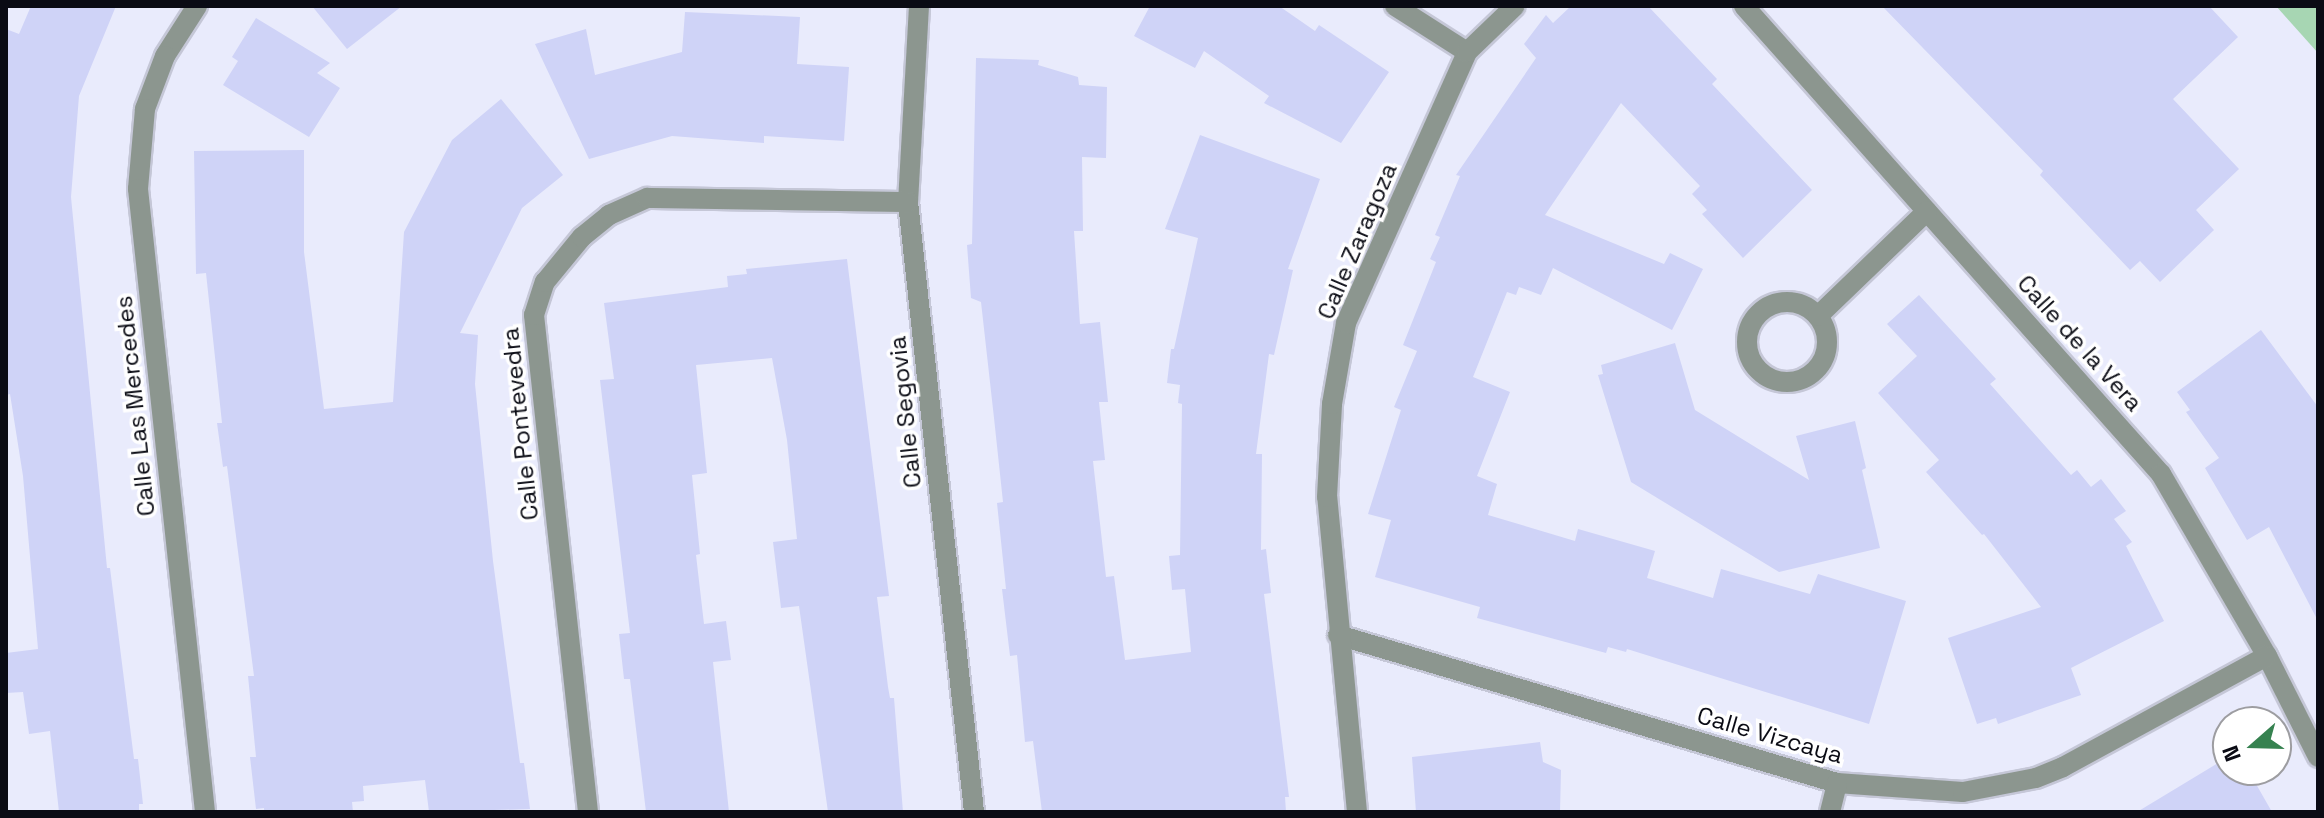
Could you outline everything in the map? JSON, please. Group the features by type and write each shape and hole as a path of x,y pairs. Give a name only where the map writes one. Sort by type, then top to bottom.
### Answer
{"street":[{"name":"Calle Las Mercedes","path":"197,6 165,56 145,109 138,189 205,812"},
{"name":"Calle Segovia","path":"919,6 908,202 974,812"},
{"path":"1395,6 1467,52"},
{"name":"Calle Zaragoza","path":"1357,812 1327,497 1332,404 1346,323 1467,52 1515,6"},
{"name":"Calle de la Vera","path":"1744,6 2161,474 2267,656 2318,757"},
{"name":"Calle Pontevedra","path":"588,812 534,315 545,282 591,230 609,215 647,198 908,202"},
{"path":"1818,316 1927,211"},
{"path":"1787,301 1799,304 1818,316 1826,331 1827,344 1817,368 1795,381 1782,381 1758,370 1747,346 1748,332 1762,310 1787,301"},
{"name":"Calle Vizcaya","path":"1338,635 1837,783 1963,792 2036,778 2267,656"},
{"path":"1830,812 1837,783"}],"green space":[{"path":"2276,6 2318,6 2318,53"}],"building":[{"path":"31,6 116,6 79,96 71,197 107,568 110,568 134,759 138,759 143,804 139,804 139,812 59,812 50,731 29,734 23,692 6,693 6,653 38,649 23,476 10,394 6,395 6,29 19,34"},
{"path":"312,6 402,6 347,49"},
{"path":"1150,6 1279,6 1315,31 1319,25 1389,72 1341,143 1264,103 1269,96 1204,51 1195,68 1134,36"},
{"path":"1571,6 1648,6 1717,79 1712,84 1812,190 1743,258 1702,214 1707,210 1692,194 1700,186 1621,103 1545,215 1664,264 1670,253 1703,269 1672,330 1553,268 1541,295 1519,287 1516,295 1507,292 1473,377 1510,392 1477,476 1497,484 1488,515 1575,541 1578,529 1655,551 1647,578 1713,598 1721,569 1810,594 1818,574 1906,601 1869,724 1627,649 1626,652 1608,647 1606,653 1477,618 1480,607 1375,577 1391,520 1368,514 1401,410 1394,407 1417,351 1403,345 1436,262 1430,259 1440,237 1435,235 1460,176 1456,175 1536,58 1524,44 1546,15 1553,23"},
{"path":"1882,6 2209,6 2238,37 2173,99 2239,169 2196,210 2214,230 2160,282 2140,261 2130,270 2040,175 2043,171"},
{"path":"685,12 800,17 797,64 849,67 844,141 764,136 764,143 672,136 589,159 535,44 586,29 595,75 682,52"},
{"path":"256,18 330,63 317,73 340,88 309,137 223,85 238,61 232,57"},
{"path":"976,58 1039,60 1038,65 1078,77 1079,85 1107,87 1106,158 1082,157 1083,231 1074,231 1080,324 1100,322 1108,402 1099,402 1105,460 1093,461 1106,577 1114,576 1125,660 1191,652 1185,589 1172,590 1169,556 1180,555 1182,404 1178,403 1180,385 1167,383 1171,349 1174,349 1198,238 1165,229 1200,135 1320,179 1288,269 1293,270 1274,355 1269,354 1256,454 1262,454 1261,550 1266,549 1271,593 1264,594 1289,797 1285,797 1286,812 1042,812 1033,741 1025,742 1017,655 1010,656 1002,589 1006,589 997,503 1003,502 994,418 981,302 971,298 967,245 972,244"},
{"path":"501,99 563,175 522,208 460,333 478,335 475,384 493,561 520,763 524,763 530,809 429,812 425,780 363,786 364,801 352,802 353,812 264,812 264,808 256,809 250,757 256,757 248,676 254,676 227,466 223,467 217,423 222,423 206,273 196,274 194,151 304,150 304,252 324,409 393,402 404,232 452,140"},
{"path":"847,259 889,596 877,597 888,687 890,698 894,698 903,812 828,812 799,606 781,608 773,542 797,539 787,440 772,358 696,365 707,473 692,475 700,554 696,555 704,624 726,621 731,660 713,662 729,812 646,812 630,679 624,679 619,634 630,633 600,380 614,379 604,303 728,287 727,276 747,274 746,269"},
{"path":"1919,295 1996,379 1990,384 2071,475 2077,470 2091,487 2101,479 2126,511 2114,519 2132,542 2126,546 2164,621 2071,668 2081,695 1998,724 1996,718 1977,724 1948,638 2041,607 1984,534 1926,472 1939,460 1878,393 1917,356 1887,324"},
{"path":"2261,330 2318,407 2318,621 2269,527 2247,540 2205,468 2219,458 2186,412 2190,410 2177,392"},
{"path":"1675,343 1695,410 1809,480 1796,436 1855,421 1866,468 1862,470 1880,548 1779,572 1631,482 1598,375 1603,374 1601,365"},
{"path":"1540,742 1543,762 1561,770 1560,812 1416,812 1412,757"},
{"path":"2212,767 2212,786 2257,786 2272,812 2137,812"}]}
